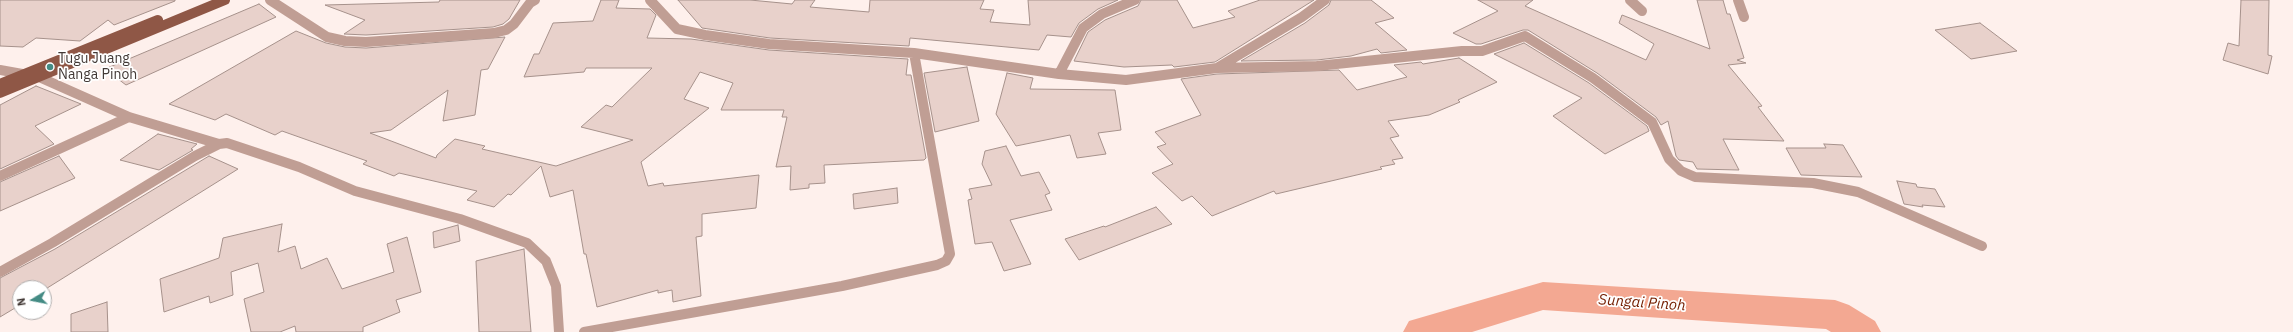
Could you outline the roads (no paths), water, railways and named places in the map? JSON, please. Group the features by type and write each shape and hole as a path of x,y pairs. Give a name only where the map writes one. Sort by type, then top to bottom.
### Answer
{"main road":[{"path":"0,84 208,0"},
{"path":"0,93 225,0"}],"street":[{"path":"270,0 327,37 344,41 366,42 494,33 506,30 535,0"},
{"path":"650,0 677,28 689,32 769,44 914,53 1059,74 1126,80 1217,68 1317,66 1482,51 1525,36 1593,78 1638,110 1652,122 1669,159 1681,171 1695,177 1813,183 1858,192 1982,246"},
{"path":"1059,74 1083,28 1102,14 1135,0"},
{"path":"1217,68 1289,25 1325,0"},
{"path":"1630,0 1642,11"},
{"path":"1738,0 1744,17"},
{"path":"584,332 842,286 937,266 946,261 950,254 914,53"},
{"path":"0,70 39,77 129,117 219,144"},
{"path":"0,176 129,117"},
{"path":"0,272 52,243 196,156 219,144 227,143 240,146 355,191 460,219 527,243 546,261 556,286 559,332"}],"waterway":[{"name":"Sungai Pinoh","path":"1423,332 1543,296 1835,315 1861,332"}],"place":[{"name":"Tugu Juang Nanga Pinoh","path":"50,67"}]}
